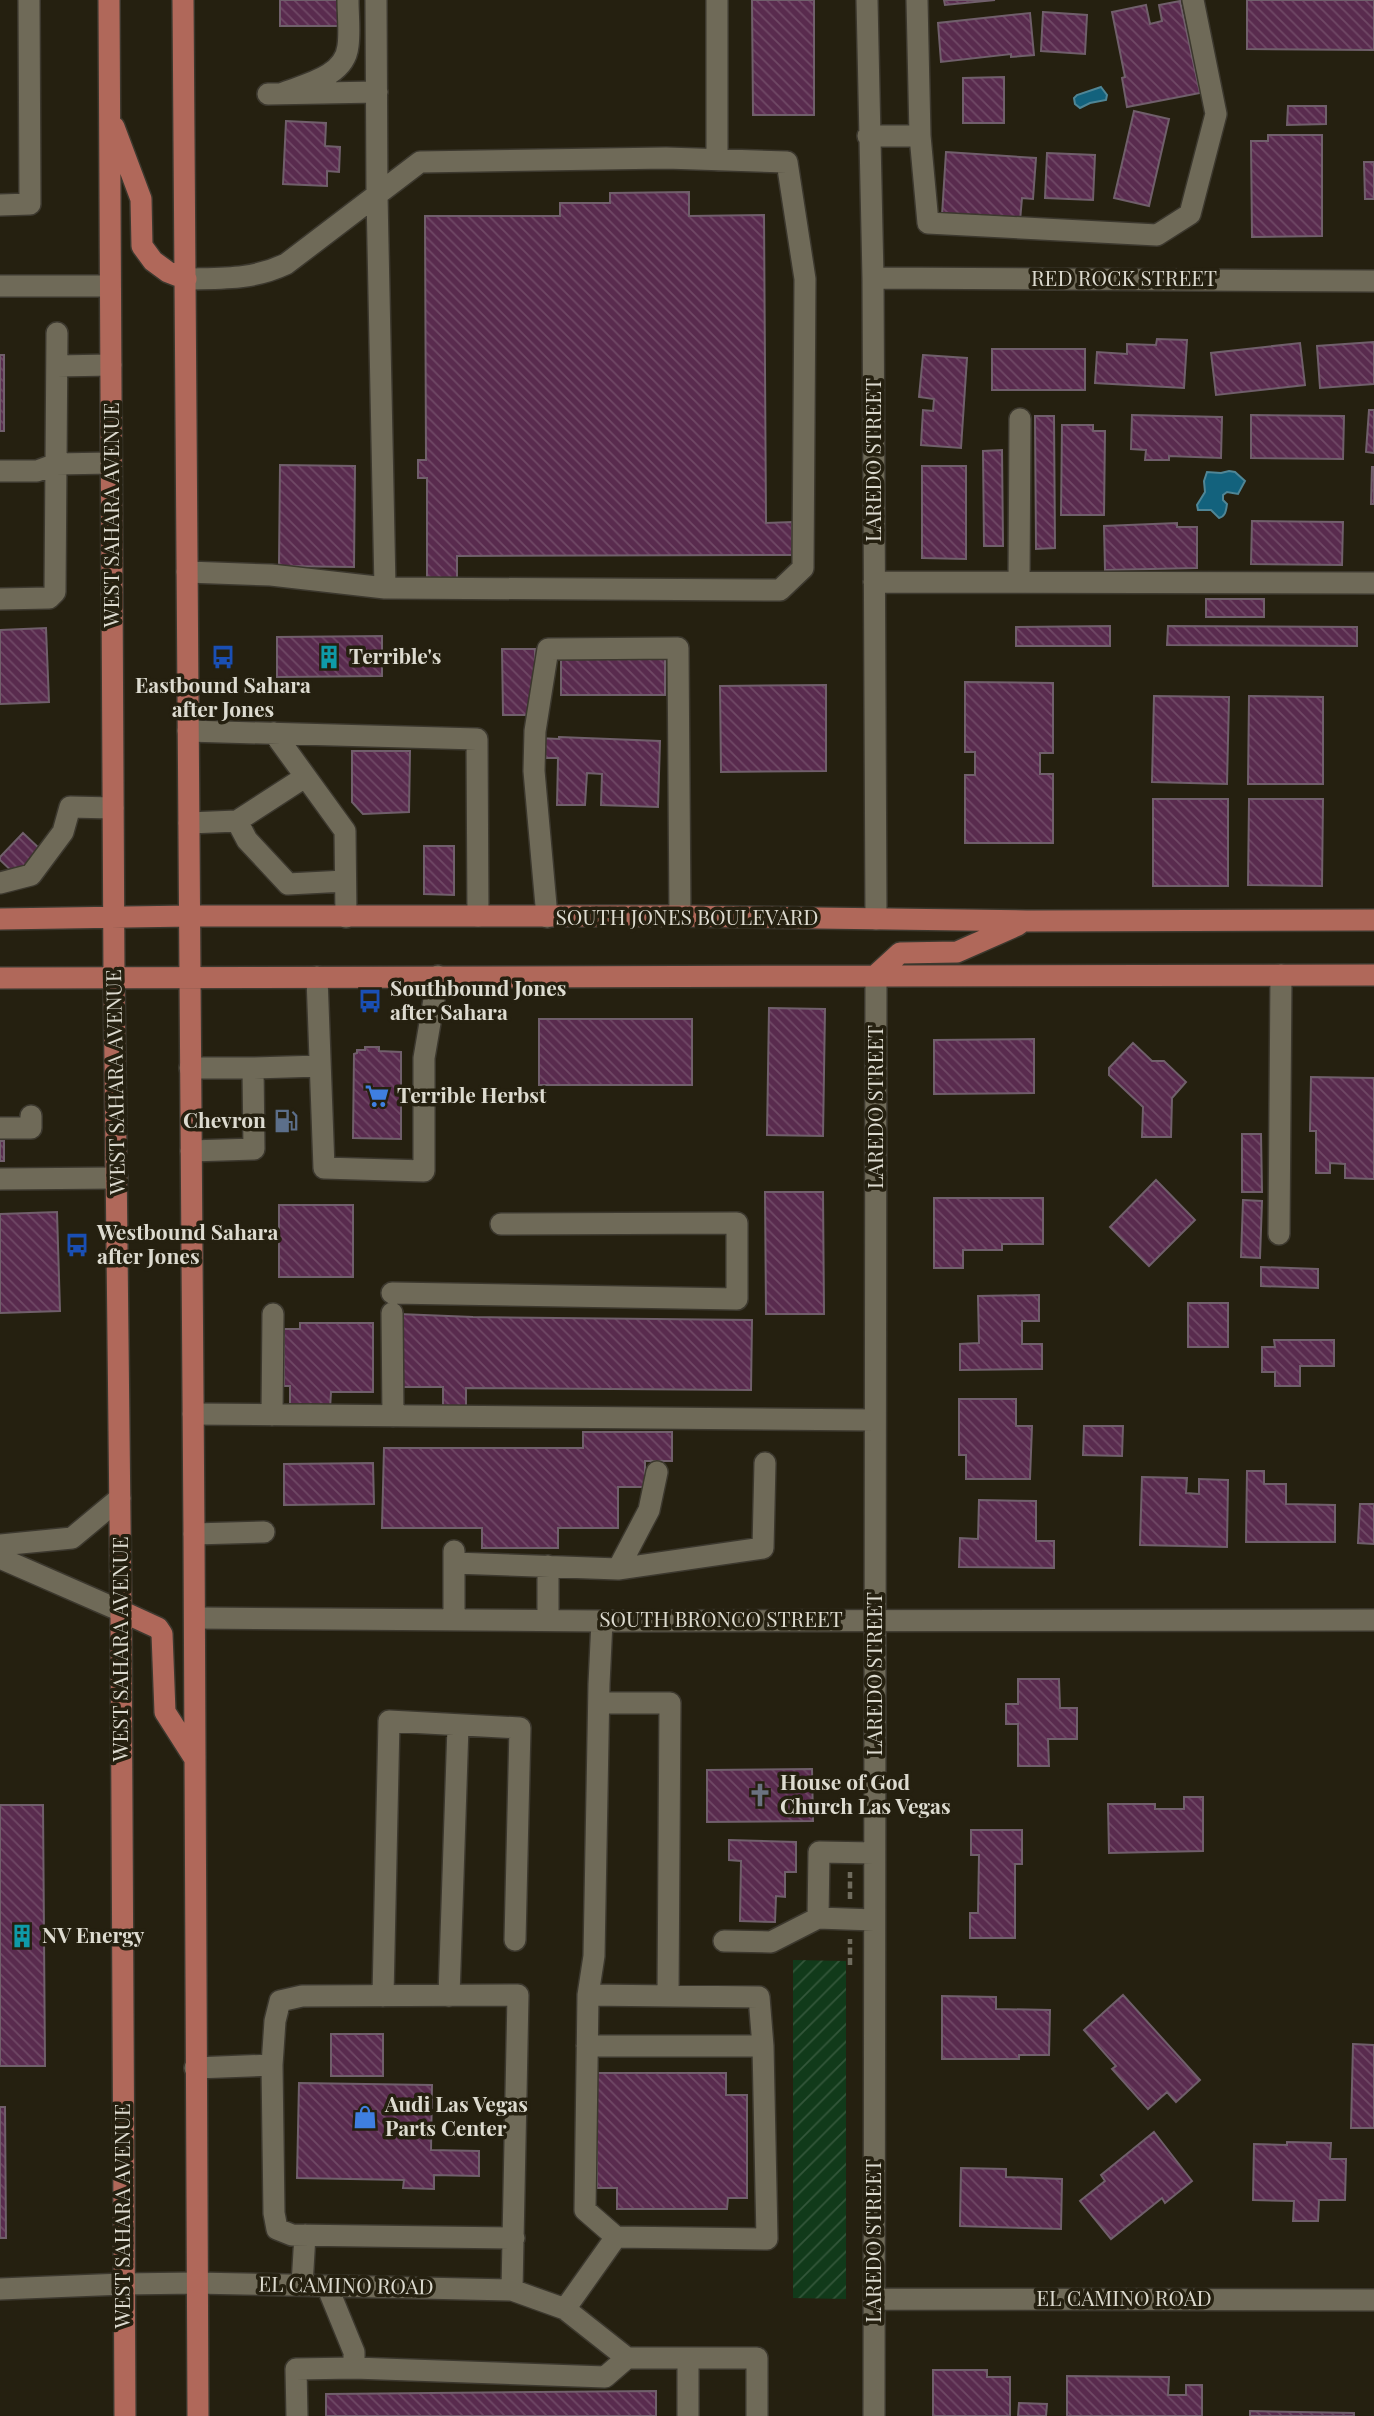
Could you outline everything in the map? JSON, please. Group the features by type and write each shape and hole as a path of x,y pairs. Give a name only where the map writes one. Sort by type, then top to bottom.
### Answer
{"main road":[{"name":"WEST SAHARA AVENUE","path":"109,0 125,2416"},
{"path":"183,0 198,2416"},
{"path":"109,114 141,199 142,246 153,261 168,272 186,279"},
{"name":"SOUTH JONES BOULEVARD","path":"0,919 190,916 680,916 1027,921 1374,920"},
{"path":"876,975 900,953 957,952 1027,921"},
{"path":"0,978 1374,975"},
{"path":"121,1611 158,1628 162,1634 165,1712 195,1759"}],"street":[{"path":"0,205 30,204 29,0"},
{"path":"348,0 348,48 342,61 332,72 275,94 377,92"},
{"path":"376,0 385,588"},
{"path":"717,0 717,160"},
{"name":"LAREDO STREET","path":"867,0 873,278 876,919"},
{"path":"917,0 920,136 928,223 1157,234 1190,215 1216,114 1193,0"},
{"path":"868,136 920,136"},
{"path":"186,279 246,278 286,264 420,162 666,158 787,162 804,279 803,568 780,590 385,588 271,575 187,572"},
{"name":"RED ROCK STREET","path":"873,278 1374,281"},
{"path":"0,286 110,286"},
{"path":"0,599 49,598 55,592 57,333"},
{"path":"57,366 111,365"},
{"path":"1019,582 1020,419"},
{"path":"0,471 37,471 56,464 111,463"},
{"path":"874,582 1374,583"},
{"path":"547,917 534,771 535,730 548,649 678,648 680,916"},
{"path":"188,731 477,739 478,916"},
{"path":"274,733 345,831 345,917"},
{"path":"189,823 237,821 305,777"},
{"path":"0,883 32,875 63,832 70,807 113,808"},
{"path":"237,821 247,840 288,884 345,881"},
{"name":"LAREDO STREET","path":"874,2416 876,975"},
{"path":"1279,1234 1282,975"},
{"path":"317,977 324,1168 424,1171 424,1058 438,976"},
{"path":"190,1068 320,1066"},
{"path":"191,1151 254,1149 253,1068"},
{"path":"0,1128 31,1128 31,1116"},
{"path":"0,1179 117,1178"},
{"path":"393,1416 392,1303 737,1299 737,1223 501,1224"},
{"path":"272,1415 273,1314"},
{"path":"193,1414 875,1420"},
{"path":"454,1619 454,1557 548,1566 618,1569 763,1548 765,1463"},
{"path":"618,1569 649,1510 657,1472"},
{"path":"0,1545 72,1538 120,1498"},
{"path":"194,1534 264,1532"},
{"path":"0,1558 121,1611"},
{"path":"548,1566 548,1619"},
{"name":"SOUTH BRONCO STREET","path":"195,1618 1374,1620"},
{"path":"588,1995 759,1997 763,2046 767,2239 617,2237 585,2210 588,1995 594,1956 602,1620"},
{"path":"599,1703 670,1703 668,1996"},
{"path":"383,1996 389,1721 520,1728 515,1940"},
{"path":"449,1996 458,1726"},
{"path":"817,1918 819,1852 874,1853"},
{"path":"724,1941 771,1942 817,1918 874,1920"},
{"path":"512,2290 514,2238 517,1995 302,1996 280,2001 275,2021 272,2065 274,2213 277,2230 292,2235 514,2238"},
{"path":"587,2046 763,2046"},
{"path":"195,2068 272,2065"},
{"path":"302,2285 305,2235"},
{"path":"565,2309 617,2237"},
{"name":"EL CAMINO ROAD","path":"0,2289 196,2283 512,2290 565,2309 627,2358"},
{"path":"327,2286 354,2352 354,2368"},
{"name":"EL CAMINO ROAD","path":"874,2299 1374,2300"},
{"path":"297,2416 296,2369 354,2368 605,2377 627,2358 757,2358 757,2416"},
{"path":"688,2358 688,2416"}],"green space":[{"path":"793,1960 846,1961 846,2299 793,2298"}],"water":[{"path":"1101,87 1107,95 1106,100 1080,108 1075,104 1074,98 1077,95"},
{"path":"1207,472 1235,472 1245,481 1238,494 1227,492 1223,495 1227,504 1224,514 1219,518 1211,510 1198,510 1197,505 1205,492"}],"building":[{"path":"280,0 339,0 339,26 280,26"},
{"path":"752,0 814,0 814,115 753,115"},
{"path":"944,0 995,0 945,5"},
{"path":"1247,0 1374,0 1374,50 1247,49"},
{"path":"1180,1 1200,93 1127,107 1122,78 1125,77 1112,12 1146,5 1150,24 1162,21 1159,5"},
{"path":"1043,12 1087,15 1085,54 1041,51"},
{"path":"1030,13 1034,55 1011,57 1011,54 941,62 938,23"},
{"path":"1004,77 1004,123 963,123 963,78"},
{"path":"1288,106 1326,106 1326,124 1287,125"},
{"path":"1134,111 1169,119 1149,206 1114,198"},
{"path":"286,121 326,123 325,146 340,147 339,172 327,171 327,186 283,184"},
{"path":"1268,135 1322,135 1322,236 1252,237 1251,141 1268,141"},
{"path":"946,152 1036,158 1033,199 1022,198 1020,221 942,215"},
{"path":"1047,153 1095,155 1093,200 1045,198"},
{"path":"1364,162 1374,162 1374,199 1365,199"},
{"path":"689,192 689,216 764,215 766,523 792,522 792,555 457,556 457,581 427,581 427,478 418,478 418,460 426,460 425,216 560,216 560,203 610,203 610,193"},
{"path":"1157,339 1187,340 1184,388 1095,383 1097,352 1127,354 1127,344 1156,345"},
{"path":"1374,342 1374,384 1320,388 1317,346"},
{"path":"1300,343 1305,385 1216,395 1211,353"},
{"path":"992,349 1085,349 1085,390 992,390"},
{"path":"0,355 4,355 4,431 0,431"},
{"path":"923,355 967,358 961,448 921,445 923,410 933,411 934,399 919,397"},
{"path":"1369,410 1374,410 1374,453 1366,452"},
{"path":"1132,415 1222,417 1221,458 1169,456 1169,460 1145,460 1146,450 1131,449"},
{"path":"1251,415 1344,416 1343,459 1251,458"},
{"path":"1035,416 1054,416 1055,548 1036,549"},
{"path":"1062,425 1093,425 1093,431 1105,431 1104,515 1061,515"},
{"path":"1002,450 1003,546 984,546 983,451"},
{"path":"280,465 355,466 354,567 279,566"},
{"path":"922,466 966,466 966,559 922,558"},
{"path":"1374,467 1374,504 1371,504"},
{"path":"1252,521 1343,522 1342,565 1251,564"},
{"path":"1177,523 1177,527 1197,527 1197,568 1105,570 1104,526"},
{"path":"1206,599 1264,599 1264,617 1206,617"},
{"path":"1110,626 1110,646 1016,646 1016,627"},
{"path":"1168,626 1357,627 1357,646 1167,645"},
{"path":"46,628 49,702 0,704 0,630"},
{"name":"Terrible's","path":"382,636 382,676 277,677 277,637"},
{"path":"502,649 535,649 536,715 503,715"},
{"path":"561,657 665,657 665,695 561,695"},
{"path":"965,682 1053,683 1053,753 1040,753 1040,774 1053,774 1053,843 965,843 965,775 975,775 975,752 965,752"},
{"path":"826,685 826,771 721,772 720,686"},
{"path":"1154,696 1229,697 1227,784 1152,782"},
{"path":"1249,696 1323,697 1323,784 1248,784"},
{"path":"538,738 660,741 658,807 601,805 602,774 587,773 585,805 557,805 558,758 538,758"},
{"path":"352,751 410,751 409,812 363,814 352,802"},
{"path":"1153,799 1228,799 1228,886 1153,886"},
{"path":"1249,799 1323,799 1322,886 1248,885"},
{"path":"23,833 41,850 17,876 0,857"},
{"path":"424,846 454,846 454,895 424,894"},
{"path":"769,1008 825,1009 823,1136 767,1135"},
{"path":"539,1019 692,1019 692,1085 539,1085"},
{"path":"1034,1039 1034,1093 934,1094 934,1040"},
{"path":"1133,1043 1152,1061 1164,1061 1186,1082 1172,1098 1171,1137 1142,1137 1143,1107 1109,1075 1109,1068"},
{"name":"Terrible Herbst","path":"365,1047 401,1052 401,1139 353,1138 354,1054 357,1050 365,1050"},
{"path":"1311,1077 1374,1078 1374,1179 1345,1178 1345,1164 1330,1163 1330,1173 1316,1173 1316,1131 1310,1131"},
{"path":"1242,1134 1261,1134 1262,1192 1242,1192"},
{"path":"0,1141 4,1141 4,1161 0,1161"},
{"path":"1156,1180 1195,1220 1149,1266 1110,1227"},
{"path":"765,1192 823,1192 824,1314 766,1314"},
{"path":"934,1198 1043,1198 1043,1244 1002,1244 1002,1250 963,1250 963,1268 934,1268"},
{"path":"1243,1200 1262,1201 1260,1258 1241,1257"},
{"path":"279,1205 353,1205 353,1277 279,1277"},
{"path":"57,1212 60,1311 0,1313 0,1214"},
{"path":"1261,1267 1318,1269 1318,1288 1261,1286"},
{"path":"1039,1295 1039,1321 1022,1321 1022,1344 1042,1344 1042,1369 960,1370 960,1344 979,1343 978,1296"},
{"path":"1188,1303 1228,1303 1228,1347 1188,1347"},
{"path":"399,1314 752,1320 751,1390 466,1388 466,1410 443,1410 443,1387 398,1387"},
{"path":"300,1323 373,1323 373,1392 331,1392 330,1409 290,1409 290,1386 284,1386 284,1329 300,1329"},
{"path":"1274,1340 1334,1340 1334,1366 1300,1366 1300,1386 1275,1386 1275,1372 1262,1372 1262,1347 1275,1347"},
{"path":"959,1399 1016,1399 1016,1426 1032,1426 1030,1479 966,1479 966,1455 959,1455"},
{"path":"1084,1426 1123,1426 1122,1456 1083,1455"},
{"path":"583,1432 672,1432 672,1461 645,1461 645,1487 618,1487 618,1528 558,1528 558,1548 482,1548 482,1528 382,1528 384,1448 583,1448"},
{"path":"373,1463 374,1504 284,1505 284,1464"},
{"path":"1247,1471 1264,1471 1264,1484 1286,1484 1286,1504 1335,1505 1335,1542 1246,1542"},
{"path":"1142,1477 1187,1478 1186,1493 1199,1494 1199,1479 1228,1480 1227,1547 1140,1545"},
{"path":"979,1500 1036,1501 1036,1541 1054,1541 1054,1568 959,1567 960,1538 978,1539"},
{"path":"1360,1504 1374,1504 1374,1544 1358,1543"},
{"path":"1018,1679 1059,1679 1060,1708 1077,1708 1077,1739 1048,1739 1049,1766 1018,1766 1018,1724 1006,1724 1006,1704 1018,1704"},
{"name":"House of God Church Las Vegas","path":"812,1769 813,1821 707,1822 707,1770"},
{"path":"1184,1797 1203,1797 1203,1851 1109,1853 1108,1804 1155,1804 1155,1809 1184,1809"},
{"name":"NV Energy","path":"0,1805 43,1805 45,2066 0,2066"},
{"path":"971,1830 1022,1830 1022,1864 1015,1864 1015,1938 970,1938 970,1913 978,1913 979,1855 971,1855"},
{"path":"729,1840 796,1842 796,1872 785,1872 785,1897 776,1896 775,1922 740,1921 741,1861 729,1860"},
{"path":"1123,1995 1200,2080 1176,2102 1167,2092 1148,2109 1112,2069 1116,2066 1084,2030"},
{"path":"942,1996 996,1997 996,2009 1050,2010 1049,2055 1019,2055 1019,2059 942,2059"},
{"path":"331,2034 383,2034 383,2076 331,2076"},
{"path":"1353,2044 1374,2045 1374,2128 1351,2128"},
{"path":"597,2073 726,2073 726,2095 747,2095 747,2198 728,2198 727,2209 617,2209 617,2188 597,2188"},
{"name":"Audi Las Vegas Parts Center","path":"299,2083 432,2085 431,2150 479,2151 479,2176 434,2175 434,2189 403,2188 404,2180 297,2178"},
{"path":"0,2107 5,2107 6,2238 0,2238"},
{"path":"1154,2132 1192,2181 1165,2203 1162,2198 1111,2239 1080,2201 1105,2181 1101,2175"},
{"path":"1287,2142 1331,2143 1330,2159 1346,2159 1345,2200 1319,2200 1318,2221 1293,2221 1294,2201 1253,2200 1254,2144 1287,2145"},
{"path":"961,2168 1006,2169 1006,2177 1062,2179 1061,2229 960,2226"},
{"path":"933,2370 987,2370 987,2377 1010,2377 1010,2416 933,2416"},
{"path":"1067,2376 1169,2377 1168,2395 1186,2395 1186,2385 1202,2385 1202,2416 1067,2416"},
{"path":"656,2391 656,2416 326,2416 326,2394"},
{"path":"1019,2403 1047,2404 1046,2416 1018,2416"},
{"path":"1250,2411 1354,2413 1354,2416 1250,2416"}],"place":[{"name":"Eastbound Sahara after Jones","path":"223,657"},
{"name":"Terrible's","path":"329,657"},
{"name":"Southbound Jones after Sahara","path":"370,1001"},
{"name":"Terrible Herbst","path":"377,1096"},
{"name":"Chevron","path":"286,1121"},
{"name":"Westbound Sahara after Jones","path":"77,1245"},
{"name":"House of God Church Las Vegas","path":"760,1795"},
{"name":"NV Energy","path":"22,1936"},
{"name":"Audi Las Vegas Parts Center","path":"365,2117"}]}
